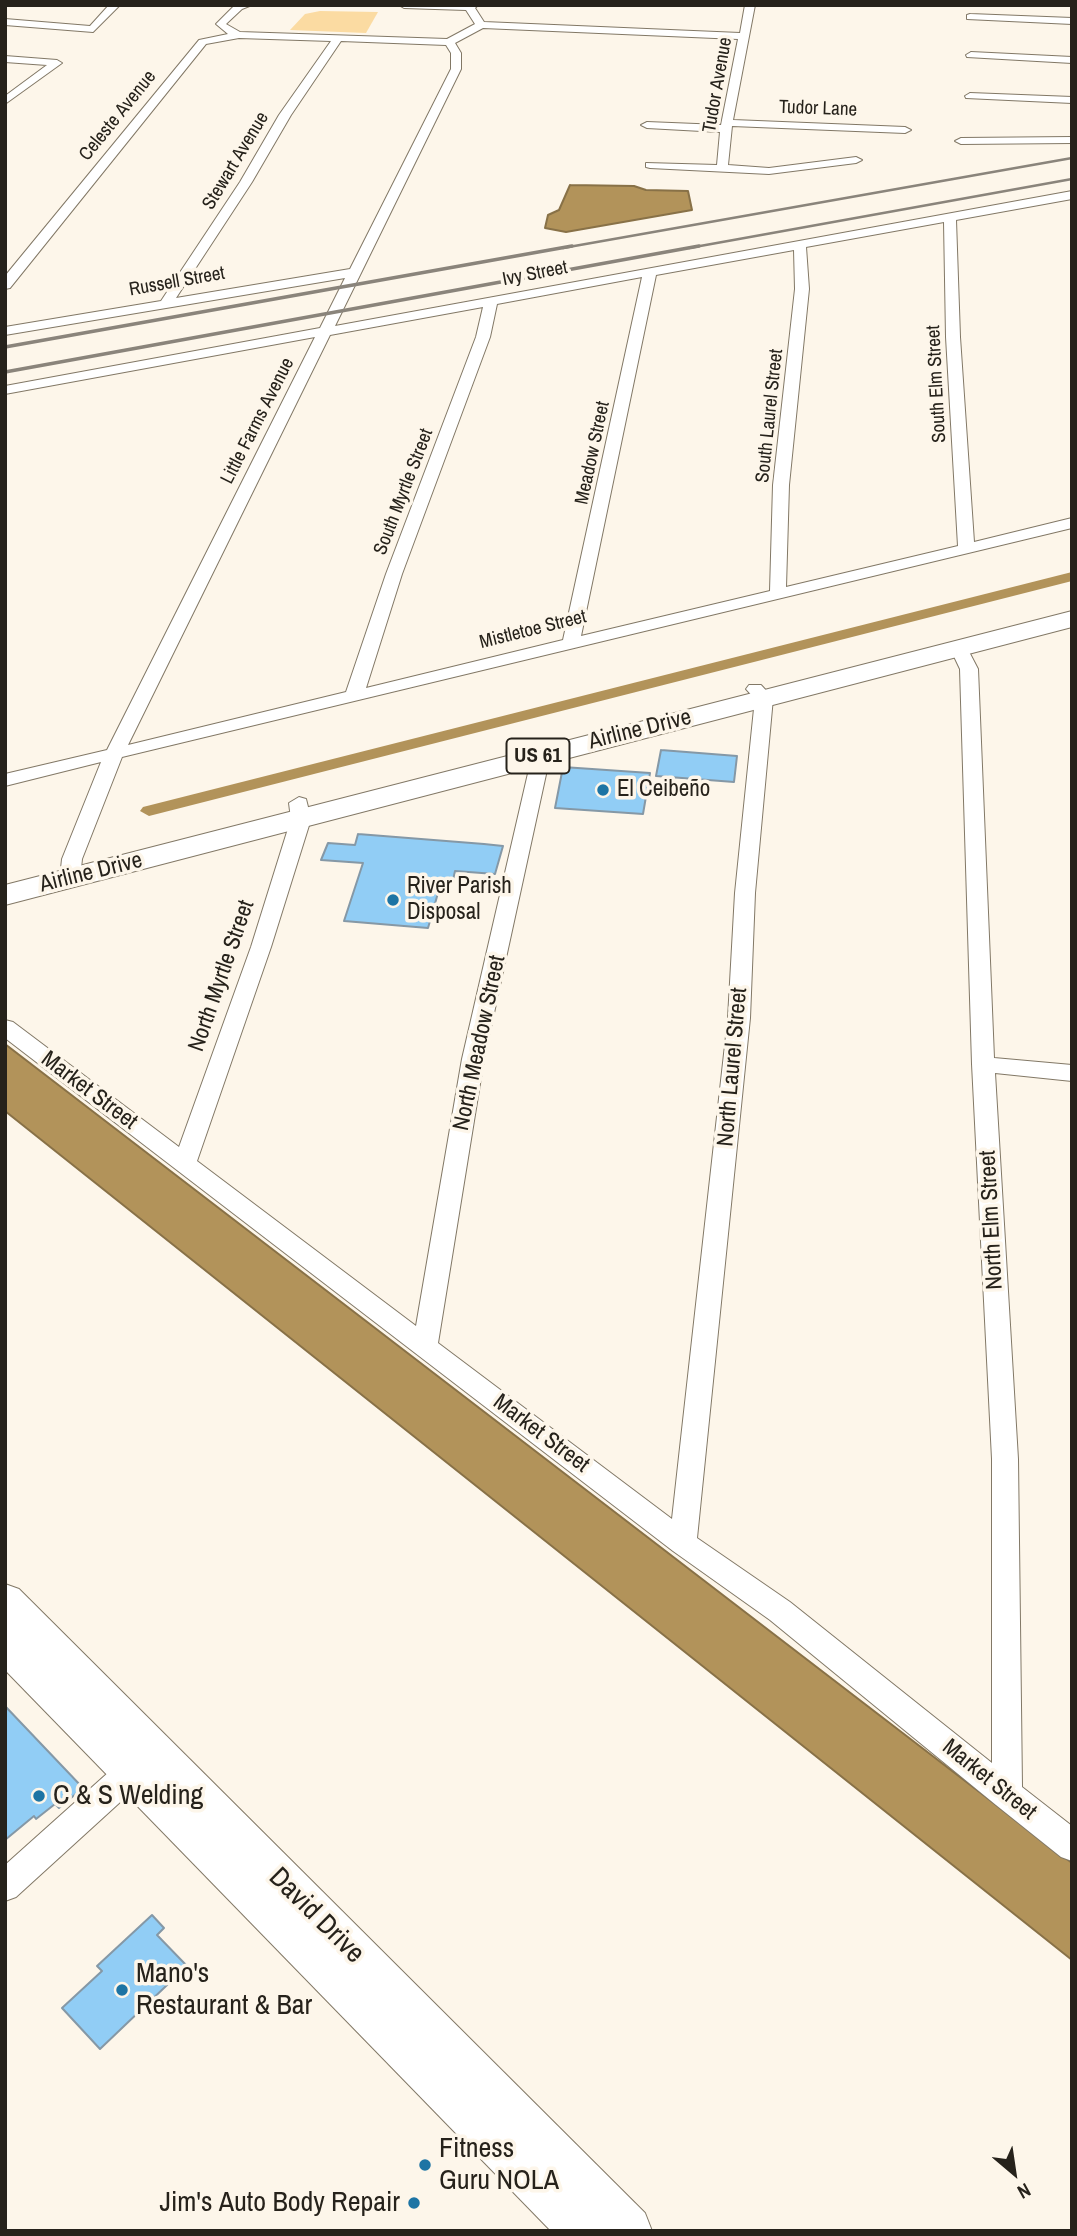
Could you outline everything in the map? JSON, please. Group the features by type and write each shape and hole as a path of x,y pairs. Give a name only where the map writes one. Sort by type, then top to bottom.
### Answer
{"highway":[{"name":"Airline Drive","path":"759,694 1072,608"},
{"name":"Airline Drive","path":"5,876 71,868 759,694 1072,619"},
{"name":"Airline Drive","path":"5,895 71,868"}],"main road":[{"name":"David Drive","path":"5,1601 143,1760 586,2231"},
{"name":"David Drive","path":"5,1643 143,1760 627,2231"}],"street":[{"path":"5,22 93,29 115,5"},
{"path":"239,35 226,30 221,23 247,5"},
{"path":"404,5 471,6 481,25"},
{"name":"Tudor Avenue","path":"722,170 727,126 750,5"},
{"path":"1061,5 1068,21 1066,34"},
{"path":"970,17 1068,21"},
{"path":"449,42 481,25 744,36"},
{"name":"Celeste Avenue","path":"5,285 203,42 239,35 449,42"},
{"name":"Stewart Avenue","path":"166,303 246,182 285,115 338,38"},
{"name":"Little Farms Avenue","path":"71,868 114,754 456,69 456,53 449,42"},
{"path":"971,55 1072,60 1069,47"},
{"path":"5,59 57,64 5,101"},
{"path":"970,96 1072,100"},
{"name":"Tudor Lane","path":"646,125 905,130"},
{"path":"961,141 1072,140"},
{"path":"650,165 722,170 799,169 856,160"},
{"name":"Ivy Street","path":"5,390 1072,195"},
{"name":"South Elm Street","path":"950,218 953,337 966,548"},
{"name":"South Laurel Street","path":"778,592 781,485 802,289 800,245"},
{"name":"Russell Street","path":"5,331 356,272"},
{"name":"Meadow Street","path":"570,642 618,431 650,272"},
{"name":"South Myrtle Street","path":"354,696 394,573 483,337 491,302"},
{"name":"Mistletoe Street","path":"5,780 1072,523"},
{"name":"North Elm Street","path":"959,648 969,668 983,1064 1005,1459 1007,1795"},
{"name":"North Laurel Street","path":"683,1543 739,1018 759,694"},
{"name":"North Meadow Street","path":"425,1346 473,1059 537,750"},
{"name":"North Myrtle Street","path":"185,1163 261,947 300,811"},
{"name":"Market Street","path":"5,1027 683,1543 780,1611 1072,1846"},
{"path":"983,1064 1072,1073"},
{"path":"5,1886 143,1760"}],"shaded area":[{"path":"320,11 378,12 366,33 290,30 305,14"},
{"path":"570,185 634,186 646,190 688,191 692,210 566,232 545,228 548,215 559,210"},
{"path":"5,1044 1072,1863 1072,1960 5,1111"}],"building":[{"path":"661,750 737,756 734,782 656,776"},
{"name":"El Ceibeño","path":"563,767 650,773 643,814 555,808"},
{"name":"River Parish Disposal","path":"358,834 503,846 495,874 455,871 453,880 442,879 428,928 344,921 363,863 321,860 328,843 355,845"},
{"name":"C & S Welding","path":"5,1706 83,1788 59,1808 55,1804 36,1819 34,1816 5,1840"},
{"name":"Mano's Restaurant & Bar","path":"152,1915 164,1928 157,1935 187,1966 100,2049 62,2008 102,1971 97,1966"}],"waterway":[{"path":"149,811 1072,576"}],"railway":[{"path":"563,248 1072,158"},
{"path":"689,248 1072,179"},
{"path":"5,347 572,246"},
{"path":"5,372 699,246"}],"place":[{"name":"El Ceibeño","path":"603,790"},
{"name":"River Parish Disposal","path":"393,900"},
{"name":"C & S Welding","path":"39,1796"},
{"name":"Mano's Restaurant & Bar","path":"122,1990"},
{"name":"Fitness Guru NOLA","path":"425,2165"},
{"name":"Jim's Auto Body Repair","path":"414,2203"}]}
